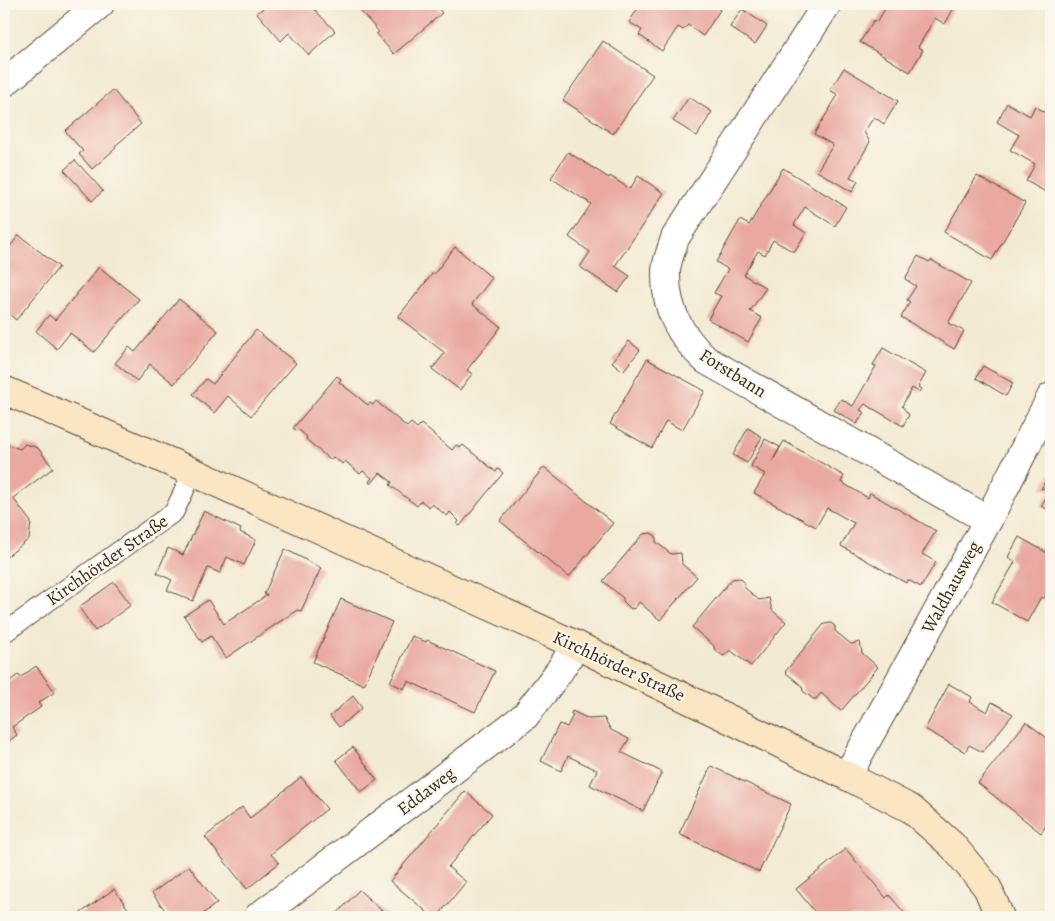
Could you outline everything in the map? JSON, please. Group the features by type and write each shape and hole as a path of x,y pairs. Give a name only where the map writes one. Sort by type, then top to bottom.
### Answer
{"main road":[{"name":"Kirchhörder Straße","path":"4,390 193,472 576,645 911,809 952,845 987,887 999,916"}],"street":[{"path":"4,83 100,4"},
{"name":"Forstbann","path":"827,4 675,238 666,270 668,300 678,327 690,346 706,360 988,520"},
{"name":"Waldhausweg","path":"847,776 988,520 1051,397"},
{"name":"Eddaweg","path":"258,917 525,716 558,673 576,645"}],"lane":[{"name":"Kirchhörder Straße","path":"4,633 174,512 193,472"}],"building":[{"path":"260,4 315,4 318,7 315,10 335,31 309,55 289,33 281,41 257,13 263,8"},
{"path":"354,4 434,4 442,13 394,54 376,34 379,32"},
{"path":"641,4 711,4 720,10 703,36 688,25 683,30 678,27 662,51 639,35 642,30 629,22"},
{"path":"888,4 956,4 945,24 935,18 918,47 923,50 910,72 860,42 874,20 877,22"},
{"path":"742,9 767,26 755,44 730,27"},
{"path":"603,41 653,75 613,134 563,100"},
{"path":"844,68 898,101 884,124 874,117 864,132 870,142 850,177 858,181 852,192 817,171 833,145 814,134 838,95 830,90"},
{"path":"113,90 141,124 92,169 79,154 83,151 65,131"},
{"path":"689,97 712,112 697,136 673,121"},
{"path":"1007,103 1030,116 1035,106 1051,116 1051,195 1026,181 1035,164 1010,150 1019,135 997,122"},
{"path":"568,152 630,189 638,176 664,193 615,266 630,276 618,292 580,267 590,252 569,237 591,204 551,178"},
{"path":"75,160 103,191 92,201 64,170"},
{"path":"783,168 846,207 835,226 805,207 794,225 806,233 794,252 773,240 765,255 758,251 744,275 766,288 750,311 762,318 748,342 708,319 721,296 714,293 728,269 716,262 740,220 749,225"},
{"path":"977,176 1025,203 992,260 944,232"},
{"path":"19,235 59,267 16,320 4,310 4,254"},
{"path":"455,247 492,278 472,304 501,327 467,370 472,374 460,390 432,369 445,353 398,317"},
{"path":"918,256 929,262 931,260 971,283 948,323 964,331 954,349 901,317 910,302 907,300 916,286 905,279"},
{"path":"99,267 139,299 94,352 70,333 57,349 36,331 49,315 55,320"},
{"path":"179,299 218,331 174,384 150,364 137,381 115,363 129,347 135,352"},
{"path":"256,330 296,363 251,416 228,396 214,413 193,394 206,379 213,384"},
{"path":"629,341 640,350 623,371 612,362"},
{"path":"883,348 926,373 918,387 921,389 919,392 912,388 902,406 909,415 903,426 865,404 860,410 864,412 857,424 834,410 841,399 853,406 876,366 873,365"},
{"path":"647,359 705,391 682,430 666,421 652,448 610,424"},
{"path":"983,366 1013,383 1006,396 976,378"},
{"path":"337,376 341,379 339,382 368,405 370,403 373,405 376,401 407,427 411,423 417,428 421,424 452,450 456,445 460,448 463,445 496,472 498,469 503,473 460,526 457,524 459,521 450,512 447,516 432,504 429,507 421,501 417,506 390,485 392,482 380,473 371,484 369,482 372,478 363,471 360,474 345,461 343,464 333,457 330,460 306,439 307,437 298,429 297,431 293,428"},
{"path":"748,428 762,437 747,463 733,455"},
{"path":"765,439 780,447 772,462 784,441 844,476 841,482 868,498 870,493 936,531 922,554 936,562 921,587 908,580 906,583 841,546 854,523 827,508 816,527 754,493 765,474 751,466"},
{"path":"4,443 20,449 25,444 38,448 53,468 13,498 31,522 29,539 4,559"},
{"path":"544,467 613,523 569,577 500,521"},
{"path":"1051,470 1051,511 1041,506 1050,491 1044,488 1041,489"},
{"path":"204,511 241,529 240,532 256,540 244,565 227,557 220,573 208,568 193,601 167,590 172,580 157,573 168,548 183,555"},
{"path":"651,533 656,536 656,542 671,554 681,553 682,564 697,577 660,620 639,602 635,608 631,609 623,601 623,598 603,581 643,534"},
{"path":"1019,537 1051,555 1051,586 1044,599 1041,597 1027,622 992,602 1015,562 1008,557"},
{"path":"285,549 321,568 301,611 297,610 226,658 211,636 202,642 184,616 208,600 224,624 267,595 264,594"},
{"path":"740,578 744,582 745,588 759,600 769,598 772,610 786,622 751,666 730,650 723,656 692,627 732,579"},
{"path":"114,582 131,605 95,631 79,607"},
{"path":"341,599 392,622 364,685 313,662"},
{"path":"831,623 835,626 835,631 851,644 860,642 862,653 878,667 841,711 821,693 816,699 813,699 803,691 802,686 785,672 824,624"},
{"path":"412,636 426,642 427,640 495,671 475,712 408,681 404,689 390,682"},
{"path":"36,666 55,692 38,703 41,707 12,727 17,735 4,745 4,685 18,675 21,677"},
{"path":"949,684 972,697 970,702 987,712 992,702 1013,714 983,752 969,745 965,752 925,729"},
{"path":"353,696 362,708 339,727 330,716"},
{"path":"572,711 589,719 604,718 611,730 629,739 621,752 662,772 643,811 590,785 597,770 568,756 561,771 541,761 559,724 567,727 573,715 571,714"},
{"path":"1026,722 1051,741 1051,819 1041,833 978,783"},
{"path":"353,747 377,780 361,792 336,760"},
{"path":"711,766 791,804 759,872 679,834"},
{"path":"301,777 327,809 271,854 279,863 247,889 205,837 242,807 250,818"},
{"path":"465,791 492,814 448,867 466,882 437,917 433,917 390,881"},
{"path":"846,849 886,898 889,895 908,917 819,917 796,889"},
{"path":"189,866 217,903 199,917 170,917 152,893"},
{"path":"114,889 128,909 121,914 123,917 75,917"},
{"path":"359,890 389,917 334,917"}]}
